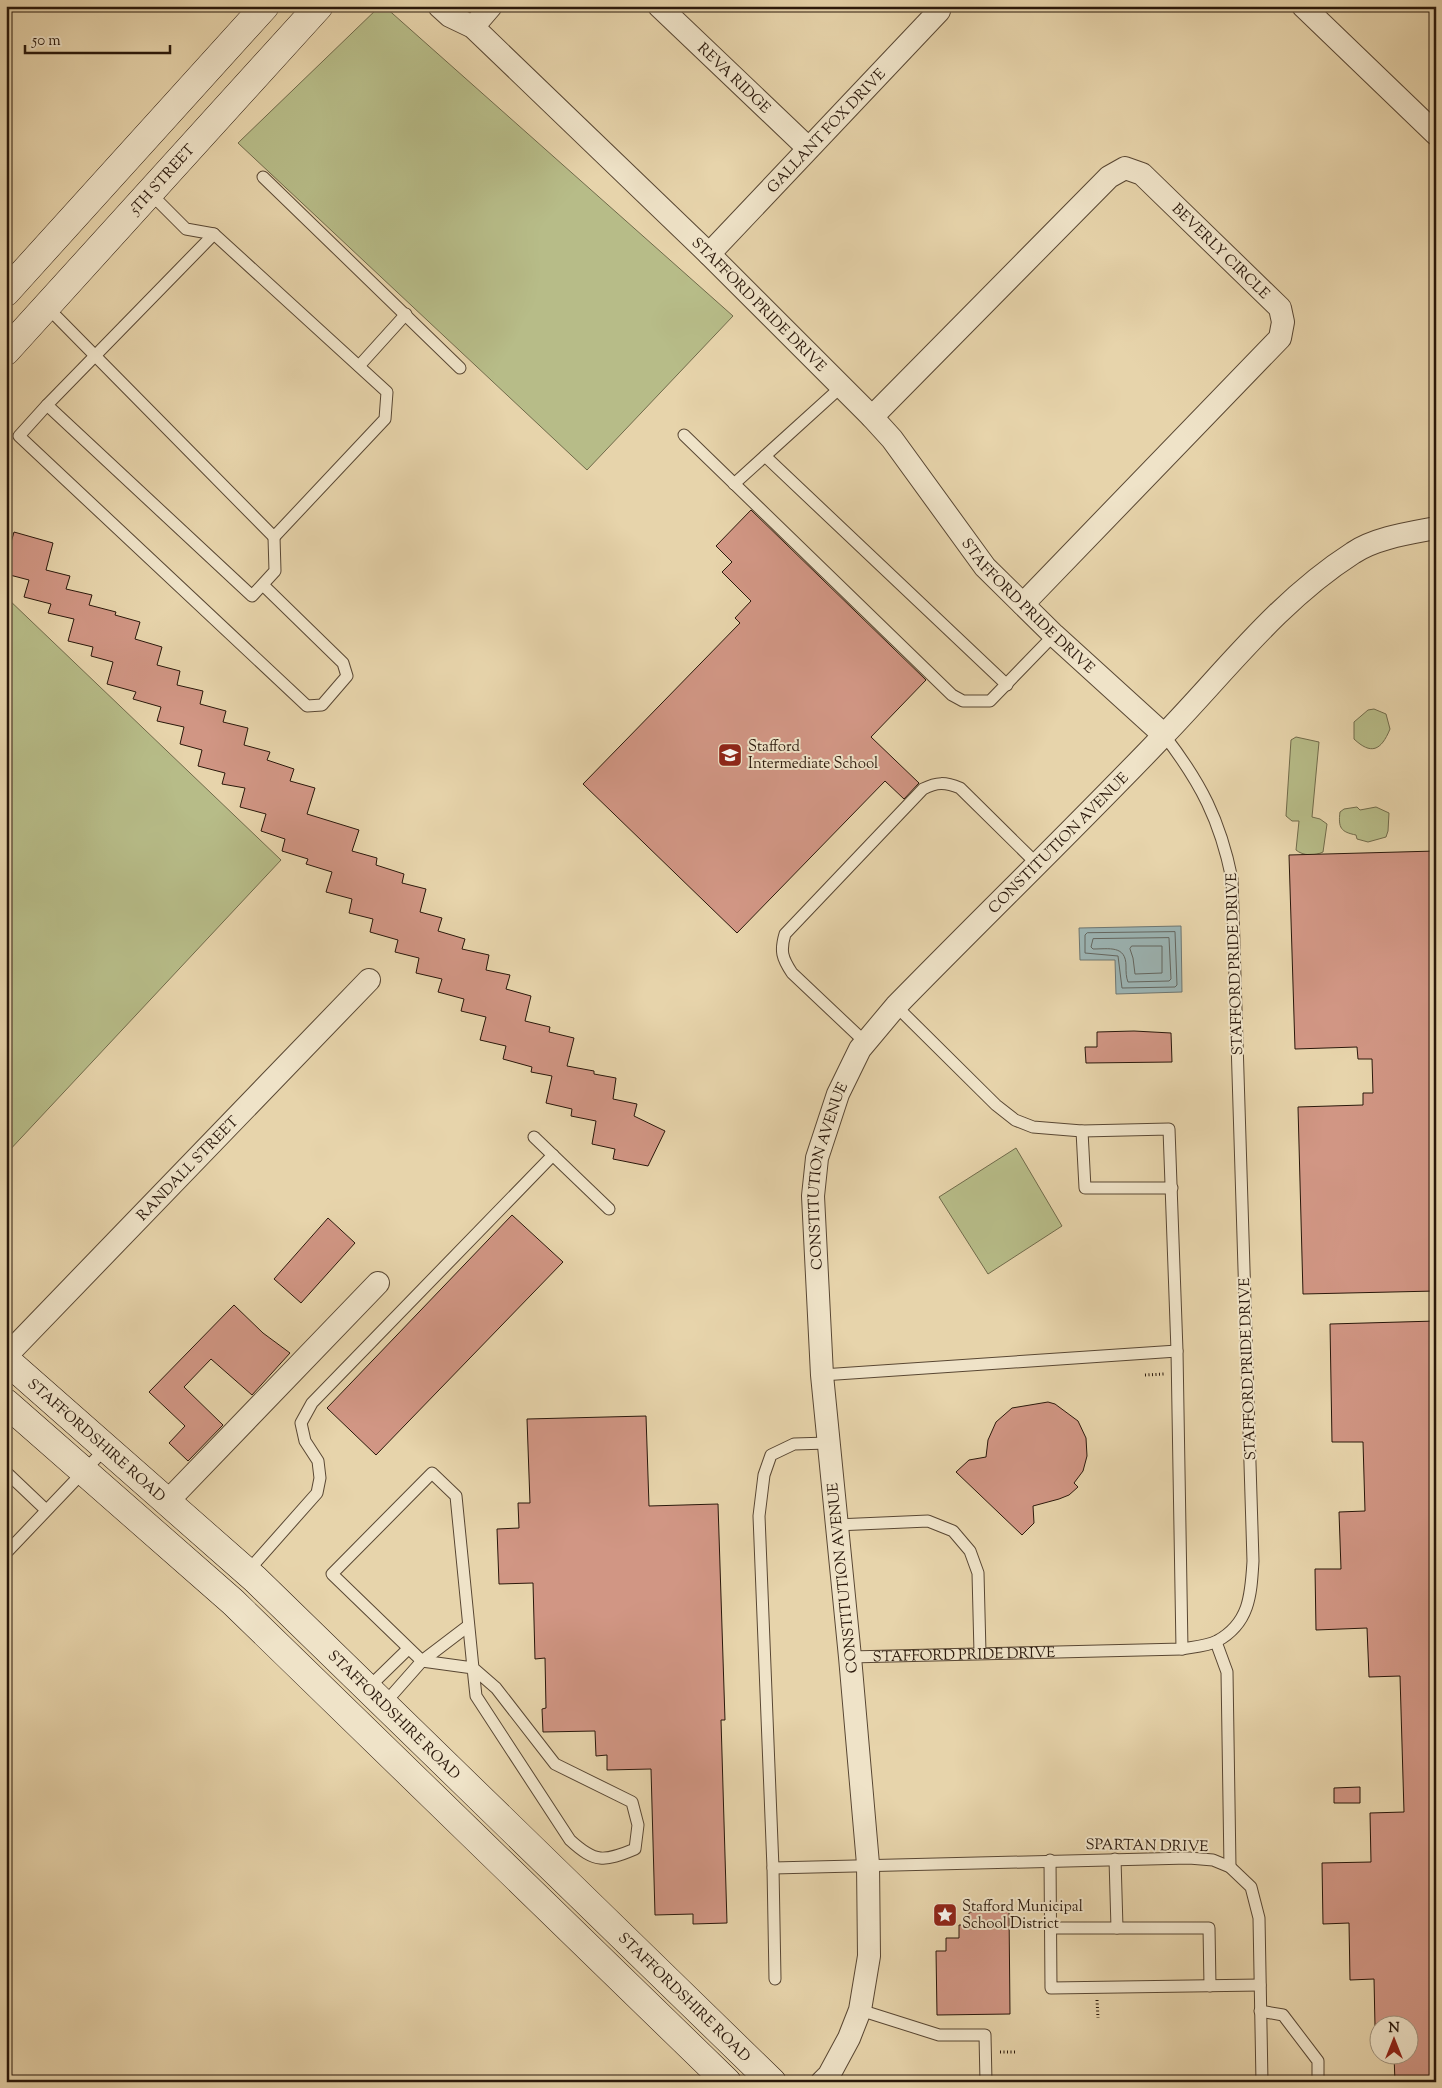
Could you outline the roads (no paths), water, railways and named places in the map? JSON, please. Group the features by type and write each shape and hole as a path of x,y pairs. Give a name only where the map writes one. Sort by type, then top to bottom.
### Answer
{"main road":[{"path":"47,307 7,291 265,6"},
{"name":"5TH STREET","path":"6,351 151,194 319,6"},
{"path":"119,168 151,194"},
{"name":"STAFFORDSHIRE ROAD","path":"6,1360 247,1572 772,2082"},
{"name":"STAFFORDSHIRE ROAD","path":"6,1403 233,1602 726,2082"}],"street":[{"name":"STAFFORD PRIDE DRIVE","path":"439,6 450,16 472,16 872,417 892,439 985,568 1054,636 1164,735"},
{"path":"472,16 491,6"},
{"name":"REVA RIDGE","path":"659,6 808,148"},
{"name":"GALLANT FOX DRIVE","path":"709,254 939,11 940,6"},
{"path":"1303,6 1436,134"},
{"name":"BEVERLY CIRCLE","path":"872,417 1108,177 1125,168 1142,174 1280,308 1283,322 1280,338 1023,604"},
{"name":"CONSTITUTION AVENUE","path":"822,2082 829,2076 849,2038 860,2010 869,1956 868,1864 822,1375 813,1196 817,1158 838,1094 865,1042 896,1006 1164,735 1280,610 1317,578 1355,551 1401,534 1436,528"},
{"name":"RANDALL STREET","path":"6,1356 369,980"},
{"path":"167,1502 378,1283"}],"lane":[{"path":"263,177 460,368"},
{"path":"151,194 186,229 214,234 387,392 385,419 274,536"},
{"path":"214,234 19,436 307,706 322,705 347,676 343,663 262,585"},
{"path":"47,307 274,536 275,571 252,596 47,405"},
{"path":"359,366 406,314"},
{"path":"734,484 842,387"},
{"path":"684,435 952,695 963,701 990,701 1054,636"},
{"path":"765,456 1006,685"},
{"name":"STAFFORD PRIDE DRIVE","path":"850,1657 1182,1649 1216,1642 1238,1624 1250,1599 1253,1561 1232,879 1216,820 1190,770 1164,735"},
{"path":"865,1042 792,973 784,961 780,948 785,934 923,789 935,783 946,783 960,788 1036,863"},
{"path":"896,1006 996,1105 1015,1120 1033,1127 1082,1131 1169,1129 1177,1351 1182,1649"},
{"path":"1082,1131 1085,1188 1172,1188"},
{"path":"534,1137 609,1209"},
{"path":"247,1572 318,1493 320,1478 318,1461 305,1441 301,1423 312,1403 553,1156"},
{"path":"822,1375 1177,1351"},
{"path":"775,1979 773,1868 759,1516 764,1475 771,1455 794,1444 828,1443"},
{"path":"6,1553 106,1448"},
{"path":"6,1472 46,1510"},
{"path":"468,1626 456,1496 432,1473 332,1574 422,1661 473,1668 496,1688 555,1764 632,1802 638,1825 635,1849 613,1858 587,1856 570,1840 476,1696 473,1668 468,1626"},
{"path":"836,1525 928,1521 953,1531 970,1551 978,1573 980,1653"},
{"path":"376,1696 468,1626"},
{"path":"1216,1642 1226,1672 1230,1867"},
{"path":"376,1696 408,1649"},
{"name":"SPARTAN DRIVE","path":"773,1868 868,1864 1189,1858 1213,1860 1230,1867 1251,1887 1259,1918 1262,2082"},
{"path":"1115,1859 1117,1928"},
{"path":"1050,1860 1051,1988 1260,1985"},
{"path":"1050,1928 1209,1928 1210,1986"},
{"path":"860,2010 940,2034 985,2034 986,2082"},
{"path":"1260,2011 1284,2015 1318,2061 1318,2082"}],"water":[{"path":"1181,926 1182,992 1116,994 1115,960 1080,960 1079,928"}],"place":[{"name":"Stafford Intermediate School","path":"730,755"},
{"name":"Stafford Municipal School District","path":"945,1915"}]}
